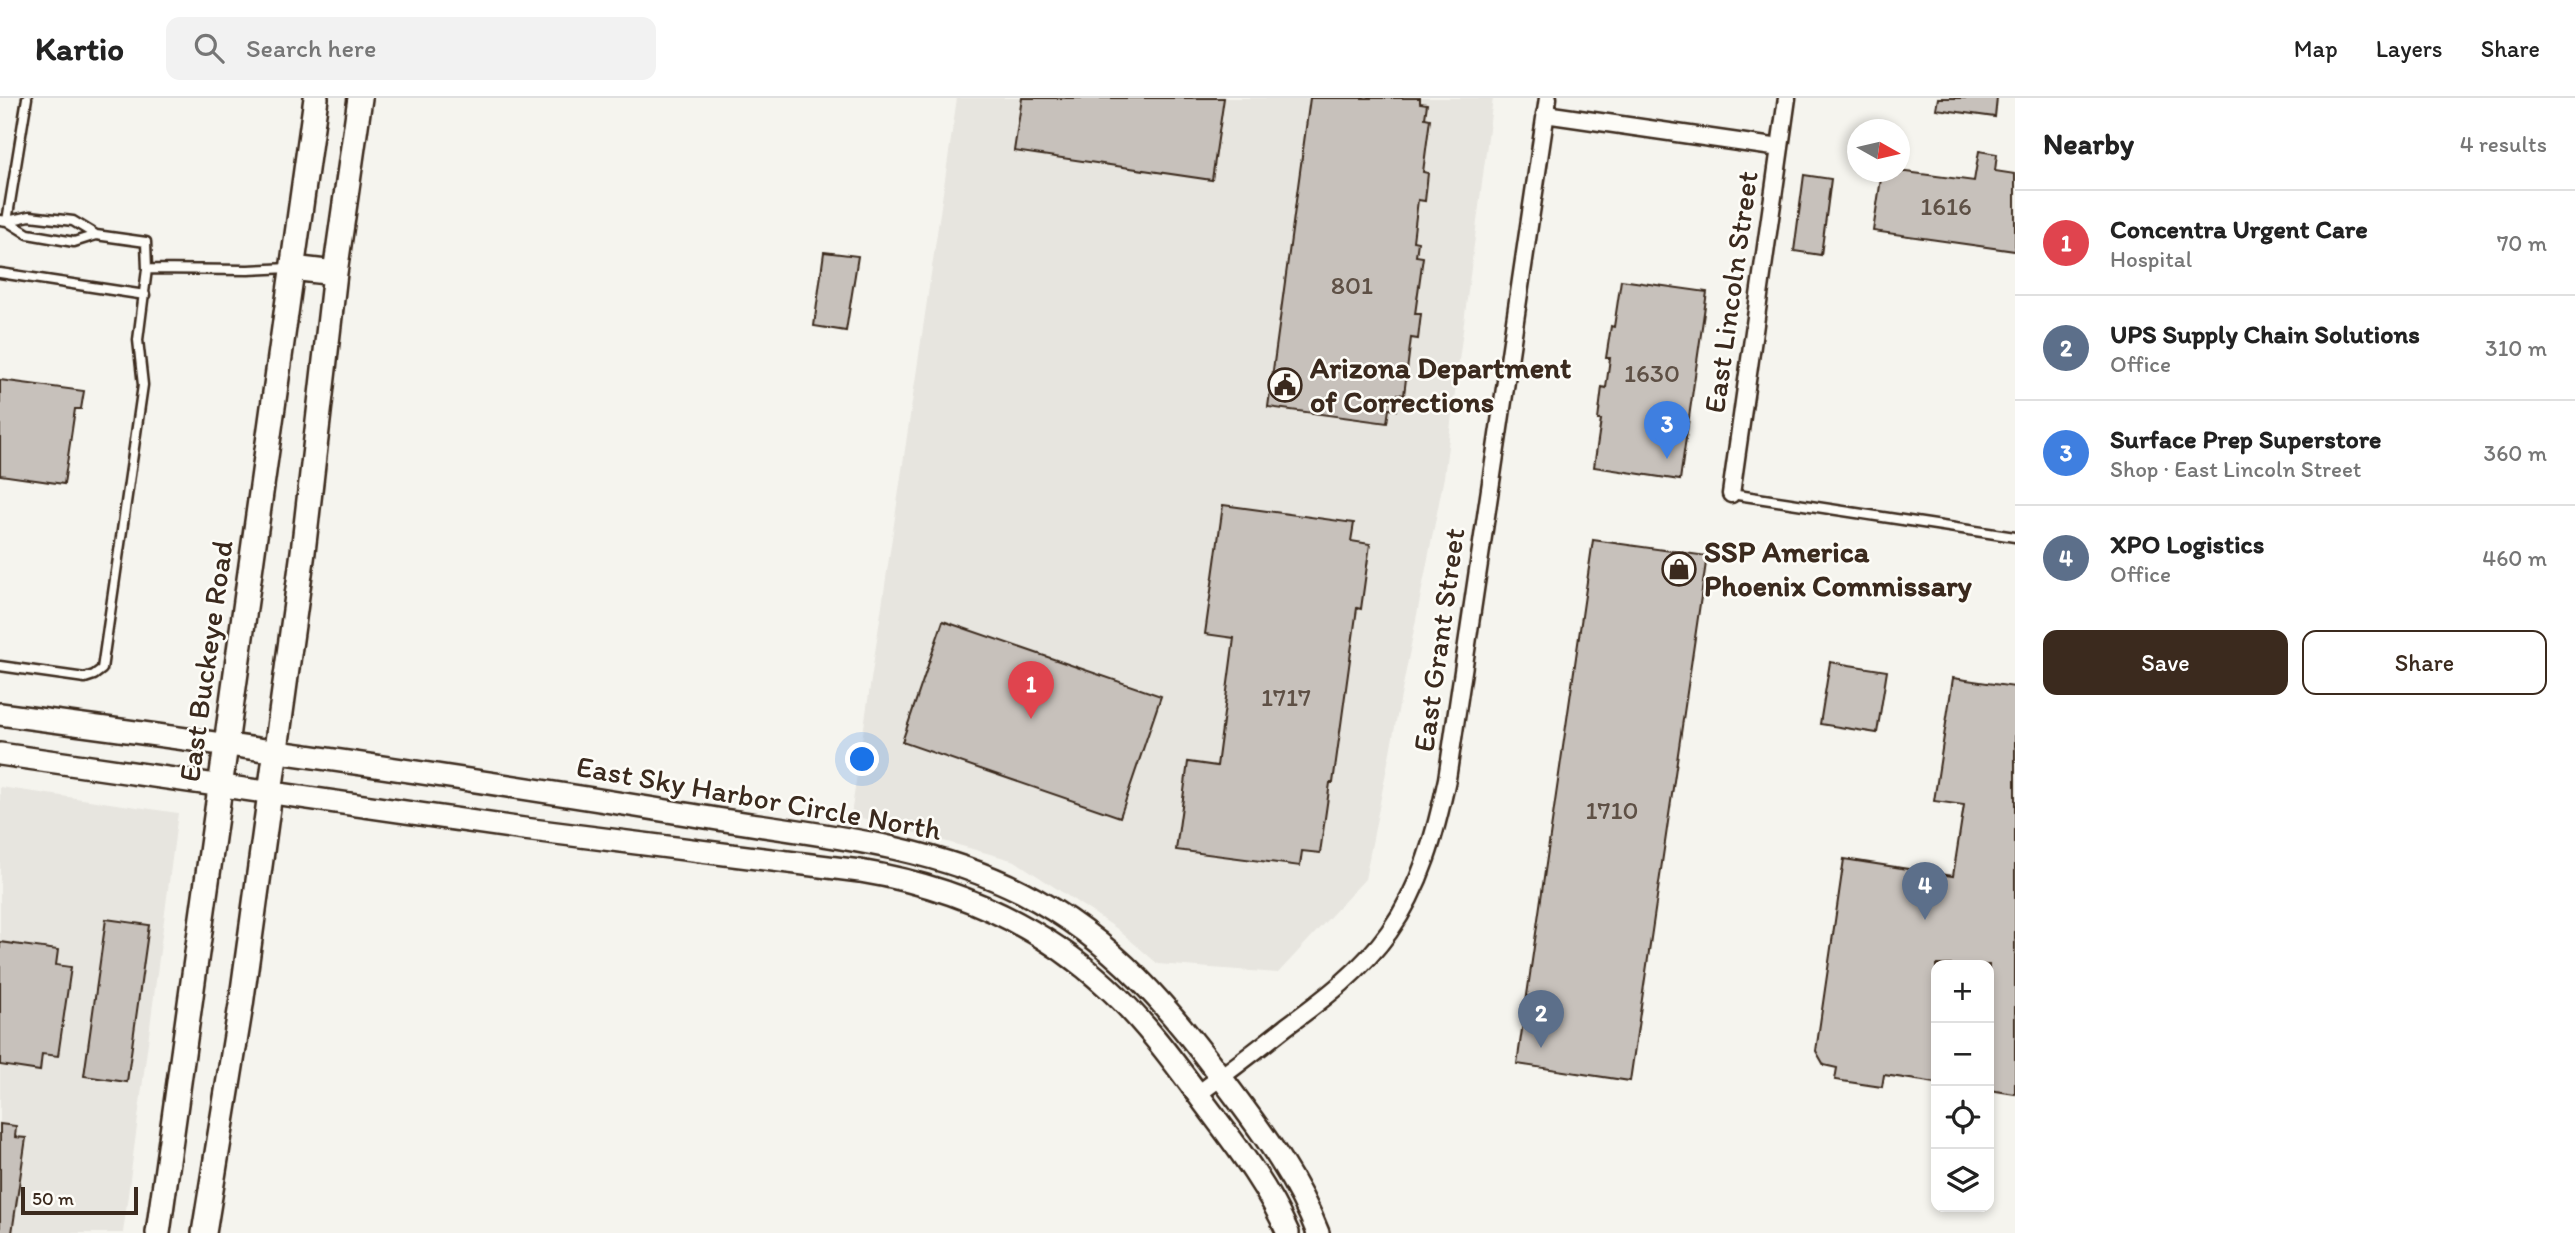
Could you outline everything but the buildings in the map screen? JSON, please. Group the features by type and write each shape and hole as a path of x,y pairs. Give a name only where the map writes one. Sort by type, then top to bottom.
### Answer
{"main road":[{"name":"East Buckeye Road","path":"158,1233 316,98"},
{"path":"204,1233 236,1040 303,552 335,273 360,98"},
{"path":"292,268 335,273"}],"street":[{"name":"East Lincoln Street","path":"1731,494 1787,98"},
{"path":"1546,106 1780,148"},
{"name":"East Grant Street","path":"1198,1094 1341,985 1371,955 1390,931 1411,894 1430,849 1447,779 1546,106"},
{"name":"East Sky Harbor Circle North","path":"0,714 480,781 874,844 968,867 1023,892 1061,914 1111,951 1161,999 1275,1151 1304,1201 1318,1233"},
{"name":"East Sky Harbor Circle North","path":"0,754 524,830 860,871 943,889 1017,922 1043,937 1086,968 1127,1007 1198,1094 1249,1164 1278,1211 1288,1233"},
{"path":"1278,1211 1301,1233"}],"lane":[{"path":"3,221 27,98"},
{"path":"0,666 85,678 102,669 143,385 138,340 147,269 146,242 96,235 74,221 30,216 3,221"},
{"path":"3,221 28,234 74,242 96,235"},
{"path":"147,269 292,268"},
{"path":"0,274 145,295"},
{"path":"1731,494 2015,537"}],"shaded area":[{"path":"957,98 1493,98 1444,477 1365,879 1278,973 1158,964 1116,928 1015,861 851,815"},
{"path":"0,787 178,813 123,1233 0,1233"}],"place":[{"name":"Arizona Department of Corrections","path":"1285,385"},
{"name":"Surface Prep Superstore","path":"1667,459"},
{"name":"SSP America Phoenix Commissary","path":"1679,569"},
{"name":"Concentra Urgent Care","path":"1031,719"},
{"name":"XPO Logistics","path":"1925,920"},
{"name":"UPS Supply Chain Solutions","path":"1541,1048"}]}
